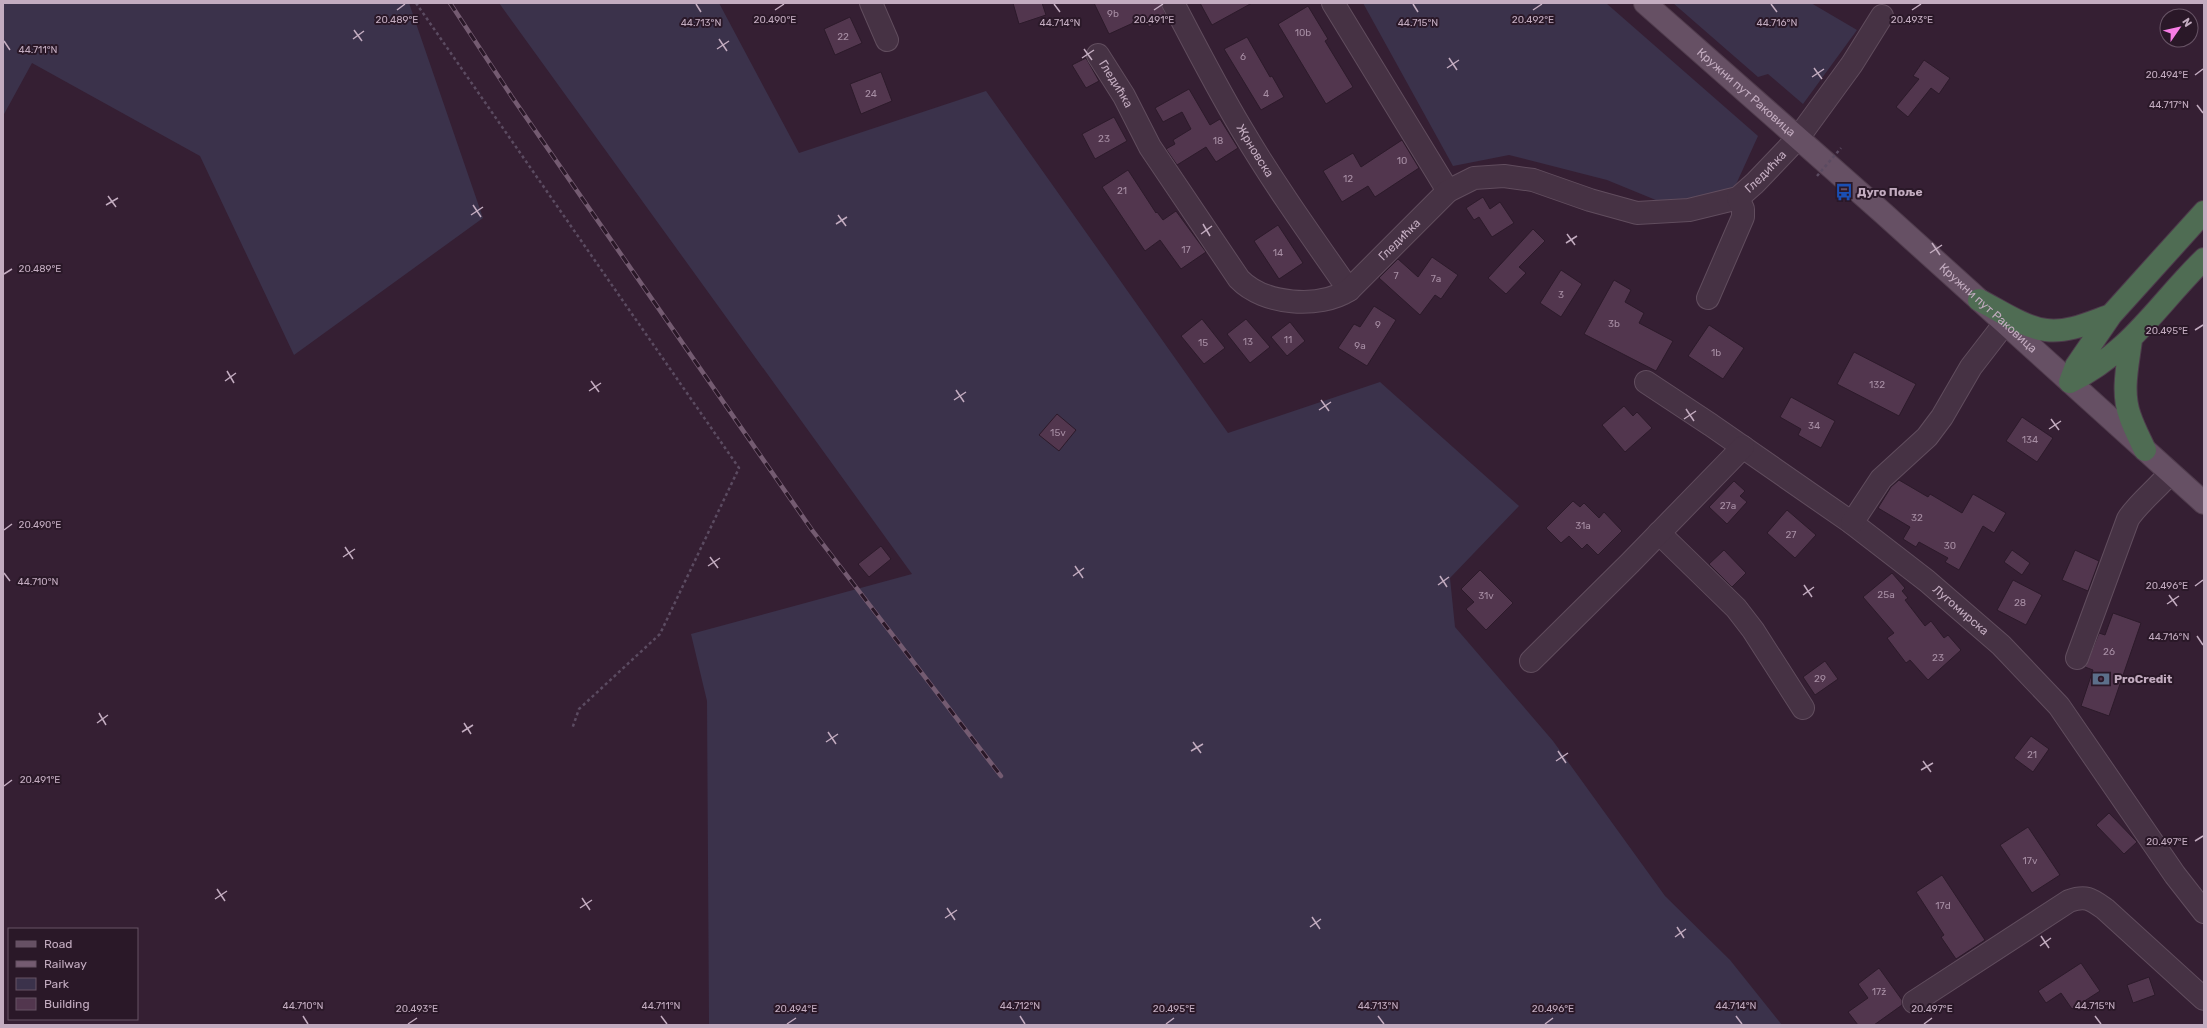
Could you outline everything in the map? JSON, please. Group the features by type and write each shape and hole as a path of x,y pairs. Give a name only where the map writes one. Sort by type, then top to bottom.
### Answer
{"highway":[{"path":"2070,382 2076,366 2111,315 2204,212"},
{"path":"2070,382 2109,360 2131,340 2204,259"},
{"path":"1979,300 2020,321 2047,331 2079,327 2111,315"},
{"path":"2131,340 2125,382 2127,400 2129,415 2145,450"}],"main road":[{"name":"Кружни пут Раковица","path":"1645,3 2005,323 2204,503"}],"street":[{"path":"871,3 887,40"},
{"name":"Жрновска","path":"1173,3 1208,72 1242,130 1318,247 1349,290"},
{"path":"1332,3 1448,191"},
{"name":"Гледићка","path":"1098,55 1124,96 1150,147 1227,262 1244,284 1266,296 1313,302 1334,298 1349,290 1448,191 1474,178 1504,176 1532,180 1630,212 1652,214 1689,210 1738,198 1755,183 1798,138 1852,64 1882,16"},
{"path":"1708,298 1743,217 1744,209 1738,198"},
{"path":"1852,523 1881,479 1927,437 1942,417 1971,367 2005,323"},
{"name":"Лугомирска","path":"1646,382 1852,523 1968,615 2001,645 2049,694 2072,723 2175,875 2204,912"},
{"path":"1531,661 1743,447"},
{"path":"2077,658 2128,519 2132,512 2156,490 2170,473"},
{"path":"1659,533 1736,608 1753,630 1803,708"},
{"path":"1914,1002 2069,901 2080,897 2093,900 2105,909 2204,999"}],"path":[{"path":"416,3 739,468 660,634 579,709 572,729"},
{"path":"1817,176 1841,148"}],"green space":[{"path":"3,3 409,3 483,218 294,355 200,156 32,63 3,116"},
{"path":"499,3 719,3 799,153 986,91 1228,433 1380,382 1519,506 1450,578 1455,627 1553,741 1665,896 1730,960 1782,1025 709,1025 707,701 691,634 912,574"},
{"path":"1363,3 1606,3 1758,136 1733,191 1668,205 1607,180 1509,155 1453,166"},
{"path":"1673,3 1811,3 1857,30 1803,104 1768,74 1758,77"}],"building":[{"path":"1013,3 1042,3 1046,15 1019,24"},
{"path":"1094,3 1161,3 1167,18 1149,27 1144,18 1109,34"},
{"path":"1200,3 1252,3 1212,25"},
{"path":"1308,6 1328,39 1325,41 1353,87 1326,104 1278,24"},
{"path":"850,17 862,43 835,55 824,29"},
{"path":"1247,37 1270,77 1272,76 1284,97 1261,110 1224,49"},
{"path":"1086,58 1099,81 1086,88 1072,65"},
{"path":"1924,60 1950,78 1939,94 1931,88 1908,117 1896,107 1919,79 1913,76"},
{"path":"881,72 892,101 861,114 850,84"},
{"path":"1189,89 1210,125 1220,119 1238,148 1216,162 1206,147 1177,165 1166,149 1175,144 1173,140 1191,129 1182,112 1163,122 1155,108"},
{"path":"1114,117 1127,141 1095,159 1082,134"},
{"path":"1402,140 1419,168 1375,197 1368,186 1342,202 1323,171 1353,153 1361,167"},
{"path":"1128,170 1156,213 1157,212 1163,220 1176,211 1206,252 1181,269 1160,240 1145,251 1102,187"},
{"path":"1483,197 1490,209 1500,202 1514,223 1492,237 1479,217 1474,220 1466,208"},
{"path":"1278,225 1303,263 1279,279 1254,241"},
{"path":"1533,229 1545,241 1519,267 1526,273 1506,294 1488,278"},
{"path":"1432,257 1458,275 1441,299 1435,295 1420,315 1379,278 1398,259 1418,277"},
{"path":"1561,270 1582,284 1561,317 1540,303"},
{"path":"1614,280 1631,290 1625,302 1644,313 1639,323 1673,341 1656,371 1584,334"},
{"path":"1374,306 1396,320 1367,366 1338,348 1354,324 1360,327"},
{"path":"1202,319 1225,348 1204,364 1181,336"},
{"path":"1246,319 1270,347 1250,363 1227,334"},
{"path":"1290,322 1305,341 1287,356 1271,337"},
{"path":"1709,325 1744,348 1723,379 1688,356"},
{"path":"1854,352 1916,384 1899,416 1837,384"},
{"path":"1791,397 1835,421 1821,448 1798,435 1801,429 1780,417"},
{"path":"1624,406 1633,416 1637,412 1652,428 1625,452 1602,425"},
{"path":"1057,414 1076,430 1059,451 1039,435"},
{"path":"2022,417 2053,438 2037,462 2006,441"},
{"path":"1899,480 1928,497 1930,494 1962,513 1973,494 2006,513 1994,533 1983,526 1959,570 1945,562 1948,558 1919,542 1916,547 1903,539 1910,527 1878,508 1891,487"},
{"path":"1734,481 1745,491 1740,496 1747,502 1727,524 1709,507"},
{"path":"1573,501 1580,507 1584,503 1599,518 1604,512 1622,531 1598,555 1587,544 1582,549 1569,536 1561,543 1546,528"},
{"path":"1787,510 1816,535 1795,558 1767,533"},
{"path":"881,546 891,559 869,577 858,564"},
{"path":"1724,550 1746,573 1732,587 1709,564"},
{"path":"2012,550 2030,563 2022,575 2004,562"},
{"path":"2075,550 2099,561 2088,591 2062,580"},
{"path":"1480,570 1513,603 1486,630 1466,609 1474,602 1461,589"},
{"path":"1892,573 1905,588 1902,591 1908,598 1905,600 1925,626 1931,621 1944,638 1948,635 1961,650 1928,680 1910,660 1906,663 1887,638 1894,633 1863,597"},
{"path":"2013,580 2042,595 2026,625 1997,610"},
{"path":"2113,613 2141,623 2109,716 2081,706 2093,670 2085,667 2099,633 2105,635"},
{"path":"1825,661 1838,679 1815,695 1803,677"},
{"path":"2031,736 2049,749 2033,772 2014,758"},
{"path":"2109,813 2137,842 2124,854 2096,825"},
{"path":"2028,827 2060,875 2032,893 2000,845"},
{"path":"1942,875 1985,940 1956,959 1941,937 1944,935 1916,892"},
{"path":"2081,963 2100,991 2072,1009 2061,993 2046,1003 2038,991"},
{"path":"1879,968 1902,1000 1902,1005 1874,1025 1858,1025 1848,1012 1868,998 1858,984"},
{"path":"2149,977 2155,995 2133,1003 2127,985"}],"railway":[{"path":"450,3 512,97 812,530 1001,776"}],"place":[{"name":"Дуго Поље","path":"1844,192"},
{"name":"ProCredit","path":"2101,679"}]}
